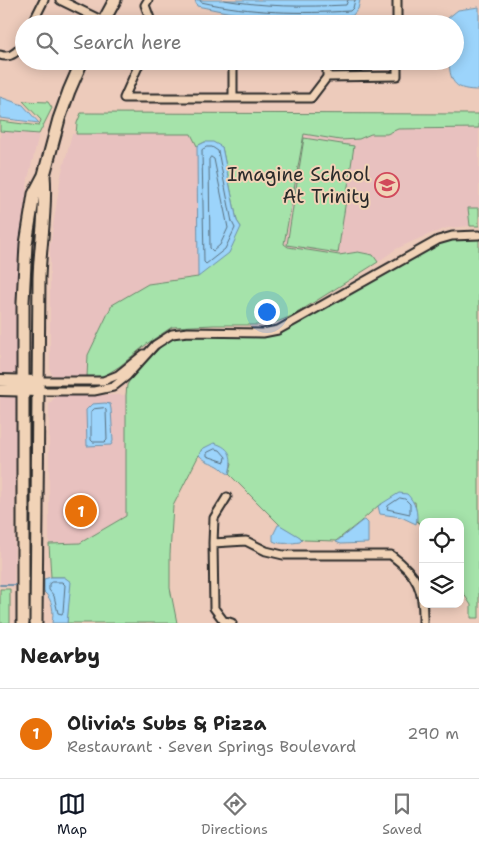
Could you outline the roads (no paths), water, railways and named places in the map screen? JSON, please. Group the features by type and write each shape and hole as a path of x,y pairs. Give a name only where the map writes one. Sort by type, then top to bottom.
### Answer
{"main road":[{"path":"109,15 115,0"},
{"path":"36,623 31,322 23,302 25,257 34,194 44,175 59,119 78,70"},
{"path":"23,623 23,545 31,386 46,196 44,175"},
{"path":"23,545 30,554 36,572"}],"street":[{"path":"36,15 44,0"},
{"path":"60,0 90,15"},
{"path":"148,0 145,5 149,15"},
{"path":"397,0 397,15"},
{"path":"0,55 5,57 15,52"},
{"path":"136,70 124,98 311,98 327,77 327,70"},
{"path":"233,70 233,98"},
{"path":"327,77 396,76 396,70"},
{"path":"0,380 31,386 94,391 112,387 127,376 149,351 166,337 180,332 263,333 278,330 438,240 452,236 479,235"},
{"path":"0,390 31,386"},
{"path":"227,498 214,518 214,608 223,620 232,623"},
{"path":"213,543 246,541 266,551 283,555 391,555 405,565 419,584 423,623"}],"water":[{"path":"195,0 360,0 358,9 353,15 243,15 197,6"},
{"path":"479,7 479,90 460,87 451,75 450,70 464,70 464,15 452,15 458,10"},
{"path":"0,97 23,105 39,123 0,118"},
{"path":"205,142 213,142 222,147 237,221 241,227 229,253 198,277 197,146"},
{"path":"92,404 110,404 113,441 111,445 87,446 86,410"},
{"path":"214,443 220,445 230,454 229,474 199,455 202,449"},
{"path":"399,493 407,494 416,508 416,524 401,517 380,514 378,506"},
{"path":"365,520 368,523 368,543 341,544 336,542 362,521"},
{"path":"278,525 302,540 300,542 286,543 273,541 273,535"},
{"path":"64,577 71,582 67,623 52,623 52,606 44,592 44,579"}],"waterway":[{"path":"0,585 20,585"}],"place":[{"name":"Imagine School At Trinity","path":"387,185"},
{"name":"Olivia's Subs & Pizza","path":"81,511"}]}
